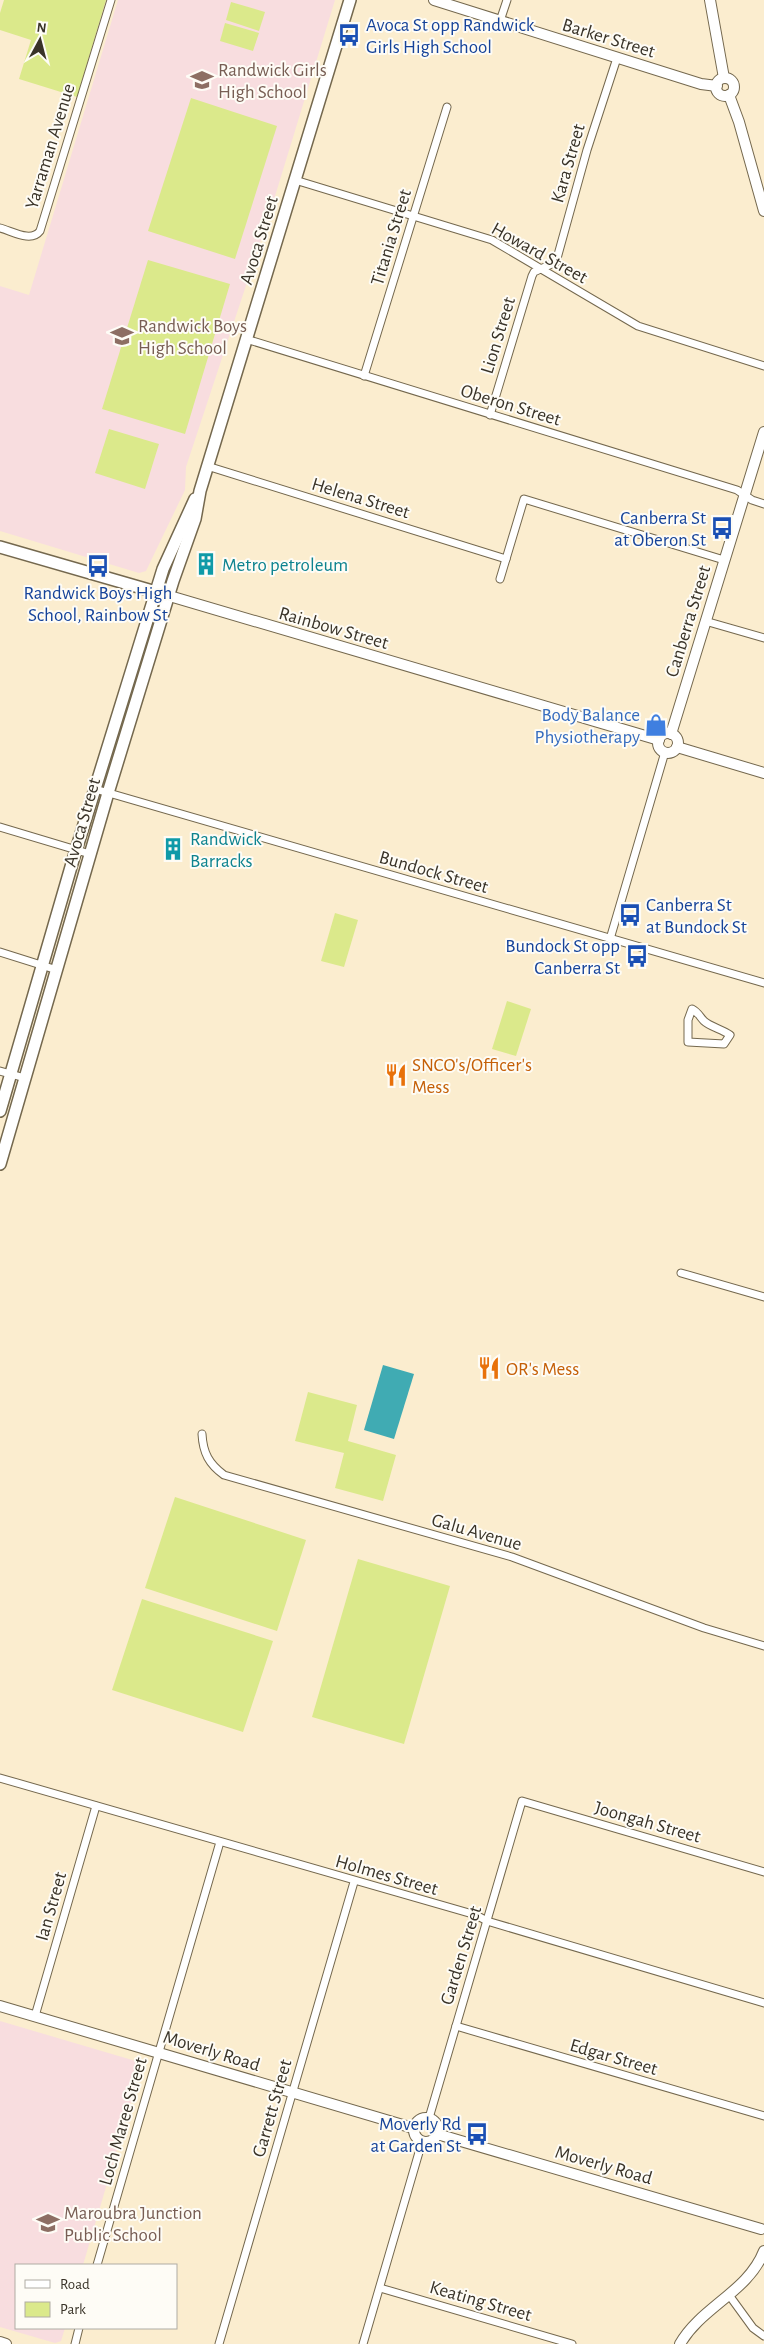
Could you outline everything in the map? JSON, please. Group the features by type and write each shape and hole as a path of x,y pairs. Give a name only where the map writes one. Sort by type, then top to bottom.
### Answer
{"main road":[{"name":"Avoca Street","path":"0,1164 108,793 195,519 207,466 350,0"},
{"name":"Avoca Street","path":"0,1111 5,1072 42,965 163,569 200,491"},
{"name":"Rainbow Street","path":"0,547 156,592"}],"street":[{"name":"Yarraman Avenue","path":"0,228 30,237 37,235 40,231 111,0"},
{"name":"Barker Street","path":"434,0 701,84 720,82"},
{"path":"500,21 507,0"},
{"path":"710,0 721,95 729,95 733,91 733,83 730,79 720,82"},
{"name":"Kara Street","path":"541,269 556,262 584,158 617,58"},
{"path":"729,95 739,122 763,204"},
{"name":"Titania Street","path":"364,376 447,107"},
{"name":"Howard Street","path":"295,180 492,240 638,326 764,366"},
{"name":"Lion Street","path":"490,415 532,276 534,272 541,269"},
{"name":"Oberon Street","path":"246,339 737,490 745,496 764,504"},
{"name":"Canberra Street","path":"671,734 764,432"},
{"name":"Helena Street","path":"207,466 506,559"},
{"path":"500,579 524,499 724,560"},
{"name":"Rainbow Street","path":"156,592 659,740"},
{"path":"706,621 764,638"},
{"path":"664,734 671,734 678,740 677,747 671,752 665,752 659,747 659,740 664,734"},
{"path":"677,747 764,772"},
{"path":"610,939 665,752"},
{"name":"Bundock Street","path":"95,789 764,983"},
{"path":"0,827 90,854"},
{"path":"0,952 57,970"},
{"path":"692,1009 705,1022 720,1028 730,1035 724,1044 688,1042 688,1020 692,1009"},
{"path":"5,1072 25,1078"},
{"path":"681,1273 764,1297"},
{"name":"Galu Avenue","path":"202,1434 206,1457 224,1475 512,1557 704,1628 764,1646"},
{"name":"Holmes Street","path":"0,1778 354,1882 476,1915 487,1921 764,2003"},
{"name":"Joongah Street","path":"522,1801 764,1872"},
{"name":"Garden Street","path":"429,2118 522,1801"},
{"name":"Ian Street","path":"35,2016 96,1806"},
{"name":"Loch Maree Street","path":"97,2264 220,1842"},
{"name":"Garrett Street","path":"219,2344 354,1882"},
{"name":"Moverly Road","path":"0,2006 414,2128"},
{"name":"Edgar Street","path":"456,2026 764,2116"},
{"path":"429,2118 436,2123 437,2134 430,2142 422,2142 414,2135 414,2128 419,2119 429,2118"},
{"name":"Moverly Road","path":"437,2134 763,2231"},
{"path":"363,2344 422,2142"},
{"path":"680,2344 697,2321 747,2278 764,2251"},
{"name":"Keating Street","path":"380,2288 572,2344"},
{"path":"729,2295 753,2328 764,2336"},
{"path":"74,2344 79,2329"},
{"path":"0,2342 6,2344"}],"shaded area":[{"name":"Randwick Boys High School","path":"118,0 335,0 268,219 186,467 185,490 146,571 139,573 0,531 0,286 29,295"},
{"name":"Maroubra Junction Public School","path":"0,2021 139,2062 141,2068 83,2264 15,2264 15,2329 65,2329 61,2341 55,2343 0,2327"}],"green space":[{"path":"4,0 106,0 77,97 19,79 31,40 0,30 0,13"},
{"path":"231,2 265,12 259,31 226,20"},
{"path":"225,23 259,33 253,51 220,41"},
{"path":"191,98 277,126 235,259 148,231"},
{"path":"148,260 230,284 185,434 102,409"},
{"path":"109,429 159,444 145,489 95,473"},
{"path":"335,913 358,920 344,967 321,961"},
{"path":"507,1001 531,1009 516,1056 492,1049"},
{"path":"308,1392 357,1405 348,1441 396,1455 383,1501 335,1488 344,1453 295,1441"},
{"path":"175,1497 306,1540 277,1631 145,1588"},
{"path":"358,1559 450,1586 404,1744 312,1717"},
{"path":"142,1599 273,1641 243,1732 112,1690"}],"water":[{"path":"383,1365 414,1374 394,1439 364,1430"}],"place":[{"name":"Avoca St opp Randwick Girls High School","path":"349,35"},
{"name":"Randwick Girls High School","path":"202,80"},
{"name":"Randwick Boys High School","path":"122,336"},
{"name":"Canberra St at Oberon St","path":"722,528"},
{"name":"Metro petroleum","path":"206,564"},
{"name":"Randwick Boys High School, Rainbow St","path":"98,566"},
{"name":"Body Balance Physiotherapy","path":"656,725"},
{"name":"Randwick Barracks","path":"173,849"},
{"name":"Canberra St at Bundock St","path":"630,915"},
{"name":"Bundock St opp Canberra St","path":"637,956"},
{"name":"SNCO's/Officer's Mess","path":"396,1075"},
{"name":"OR's Mess","path":"489,1368"},
{"name":"Moverly Rd at Garden St","path":"477,2134"},
{"name":"Maroubra Junction Public School","path":"48,2223"}]}
